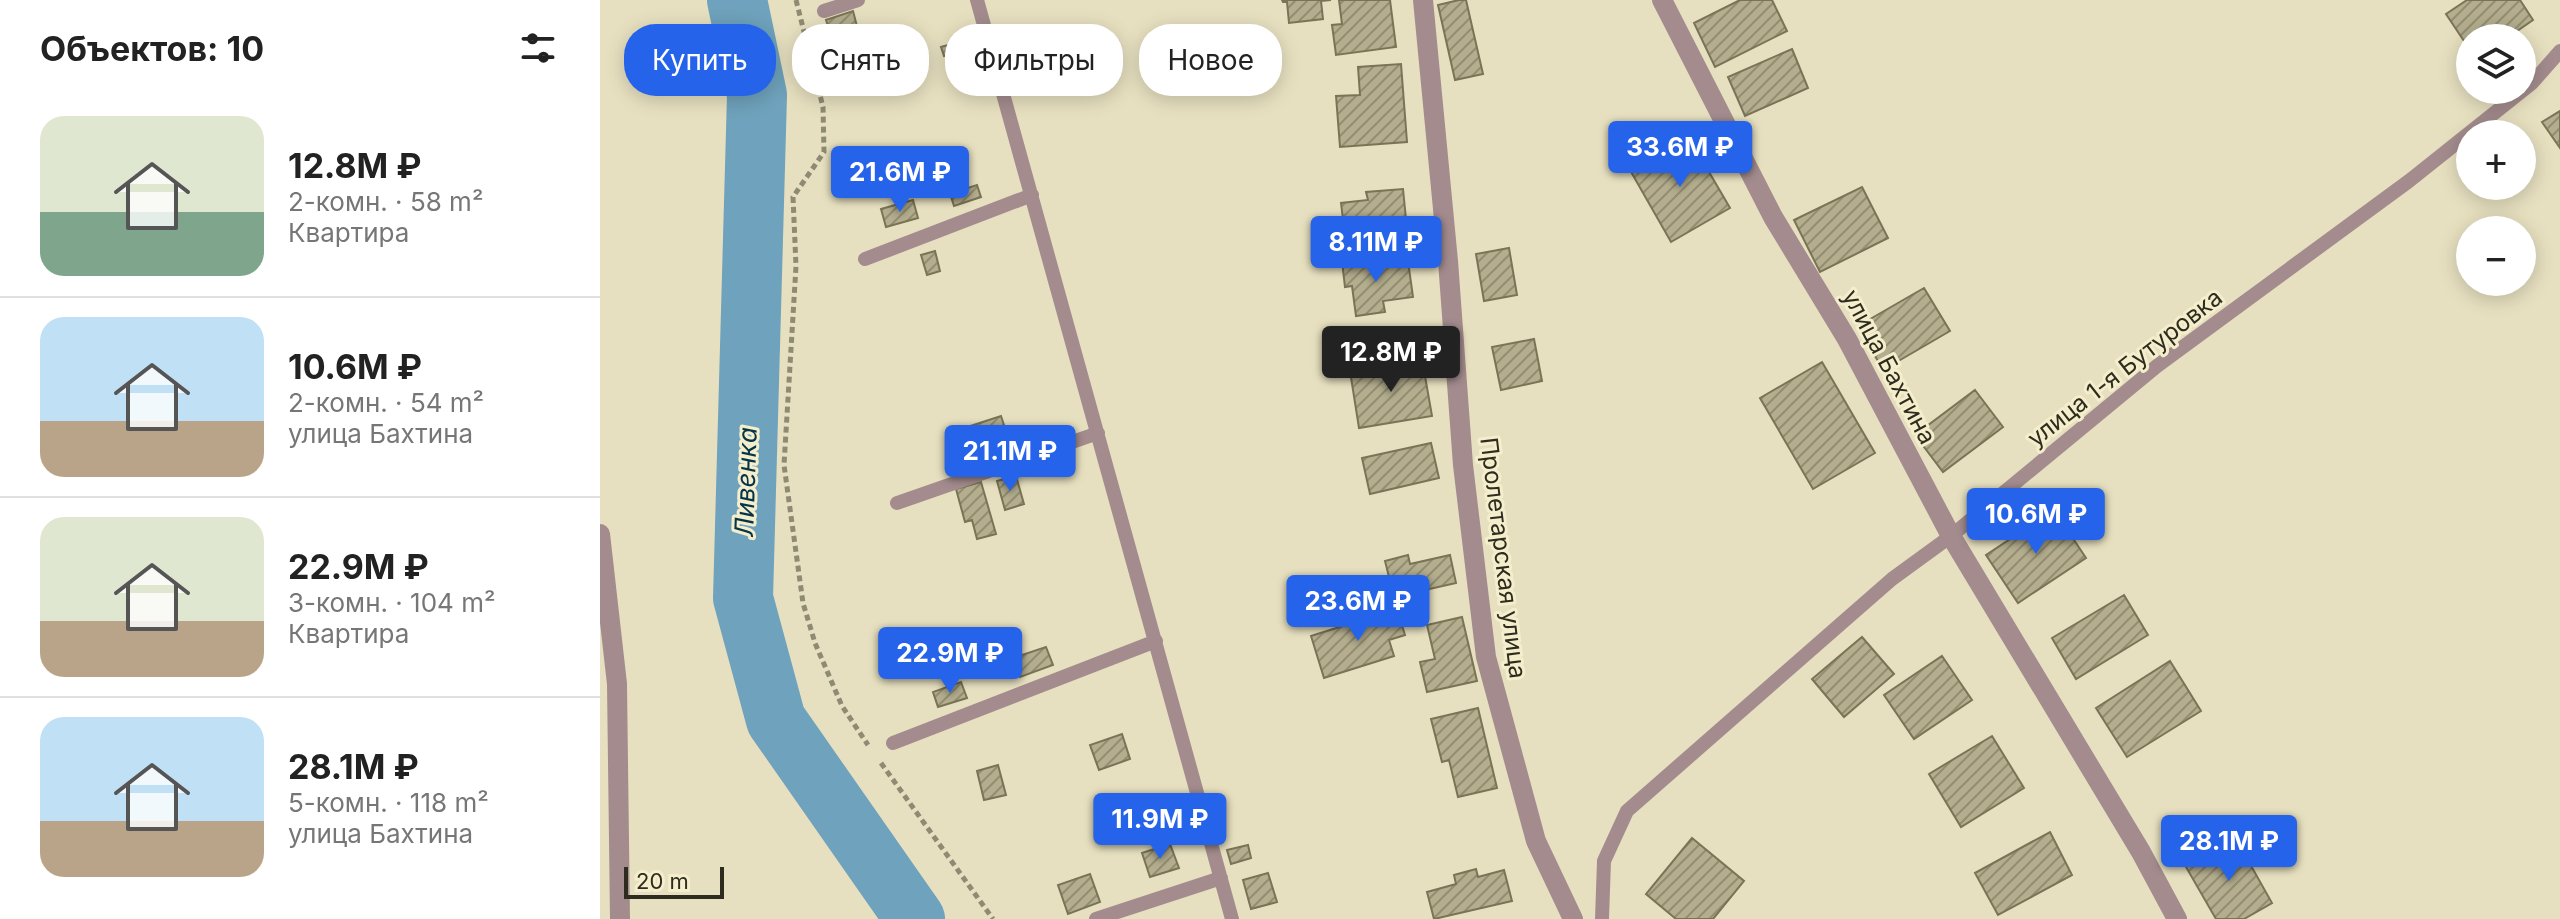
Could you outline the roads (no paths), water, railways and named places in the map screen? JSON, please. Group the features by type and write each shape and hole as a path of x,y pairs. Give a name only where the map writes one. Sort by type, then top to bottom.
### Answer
{"street":[{"name":"Пролетарская улица","path":"1423,0 1448,261 1463,465 1486,657 1536,841 1573,919"},
{"name":"улица Бахтина","path":"1662,0 1773,217 1847,339 1951,536 2141,852 2177,919"},
{"path":"600,534 617,684 620,919"}],"lane":[{"path":"824,11 858,0"},
{"path":"977,0 1232,919"},
{"name":"улица 1-я Бутуровка","path":"1602,919 1604,861 1627,811 1892,579 1951,536 2157,366 2422,171 2532,83 2560,51"},
{"path":"865,259 1032,195"},
{"path":"897,503 1098,433"},
{"path":"893,743 1156,641"},
{"path":"1096,919 1221,878"}],"waterway":[{"name":"Ливенка","path":"737,0 757,95 743,598 776,720 915,919"}]}
